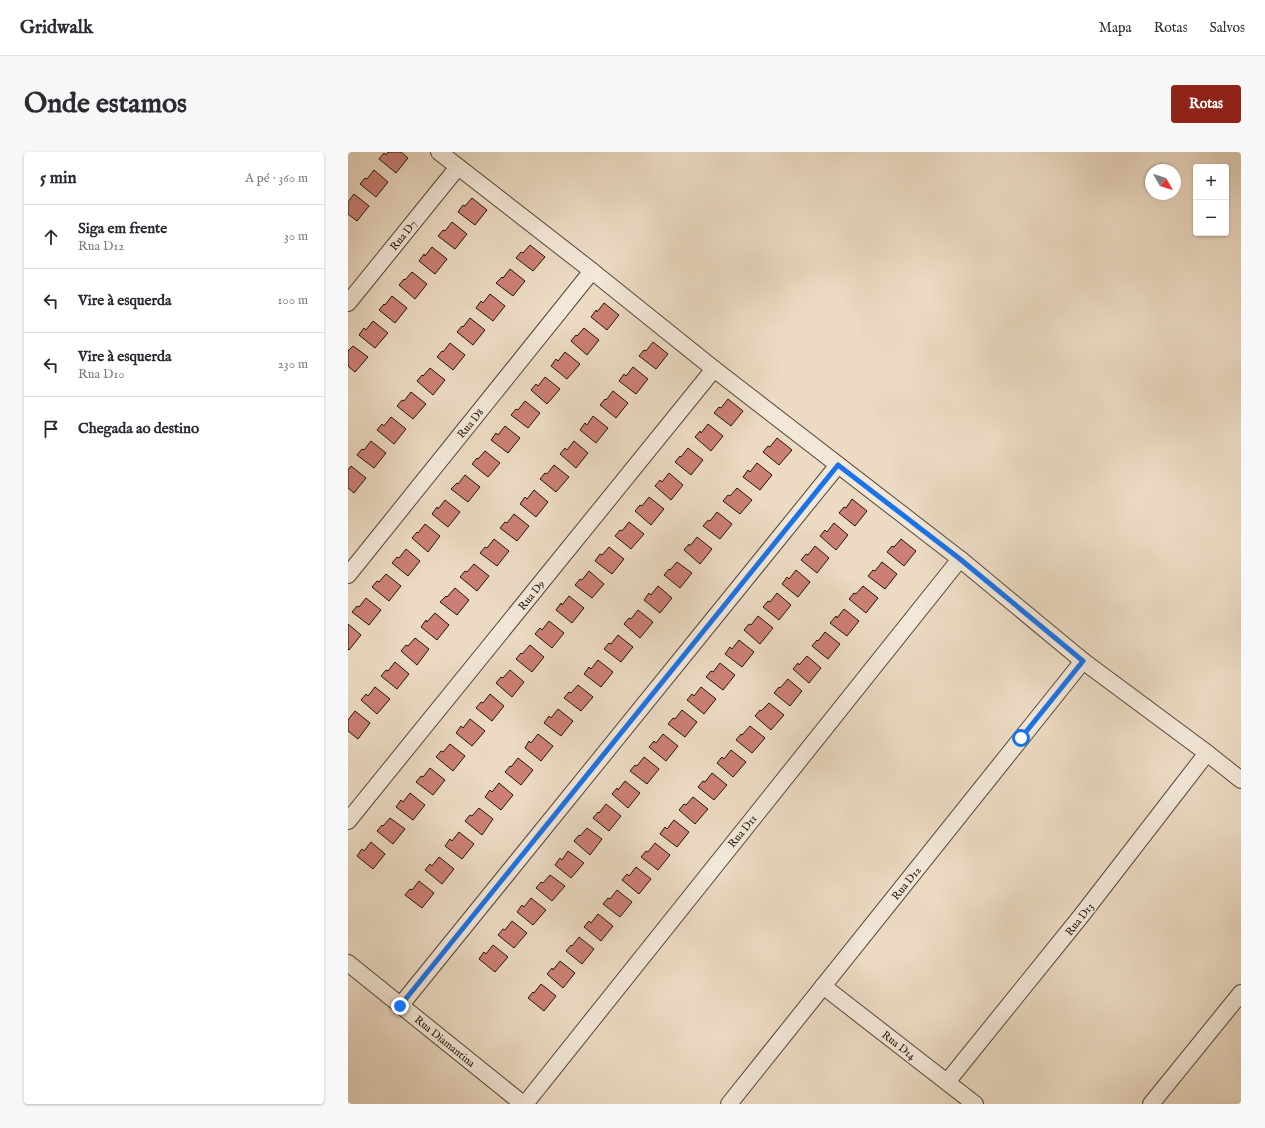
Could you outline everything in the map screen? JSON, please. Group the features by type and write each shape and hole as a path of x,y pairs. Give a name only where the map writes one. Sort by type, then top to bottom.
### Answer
{"street":[{"path":"439,152 592,271 714,369 960,559 1083,661 1241,780"},
{"name":"Rua D7","path":"348,303 458,167"},
{"name":"Rua D8","path":"348,575 592,271"},
{"name":"Rua D9","path":"348,821 714,369"},
{"path":"400,1006 838,465"},
{"name":"Rua D11","path":"524,1104 960,559"},
{"name":"Rua D12","path":"729,1104 1083,661"},
{"name":"Rua D13","path":"947,1082 1081,916 1207,753"},
{"name":"Rua Diamantina","path":"348,963 524,1104"},
{"name":"Rua D14","path":"823,986 975,1104"},
{"path":"1152,1104 1241,994"}],"building":[{"path":"388,152 401,152 408,158 396,173 379,159 384,153 386,155"},
{"path":"374,170 388,182 376,197 360,184 365,178 367,179"},
{"path":"354,194 369,206 357,221 348,214 348,202"},
{"path":"472,198 487,210 475,225 458,212 463,205 465,206"},
{"path":"452,222 467,234 455,249 438,236 443,230 445,231"},
{"path":"530,245 545,257 533,271 516,258"},
{"path":"432,247 447,259 435,274 419,261"},
{"path":"510,269 525,281 513,296 496,283 502,277 503,278"},
{"path":"412,272 427,284 415,299 399,285"},
{"path":"490,294 505,306 493,321 476,308 481,301 483,303"},
{"path":"392,296 407,308 395,323 379,310"},
{"path":"604,303 619,315 607,330 591,317"},
{"path":"470,318 485,330 473,345 457,332"},
{"path":"373,321 388,333 375,348 359,335 364,328 366,330"},
{"path":"584,328 599,340 587,355 571,341"},
{"path":"653,342 668,354 656,369 639,356 644,350 646,351"},
{"path":"450,343 465,355 453,370 437,357"},
{"path":"353,346 368,357 355,372 348,366 348,351"},
{"path":"565,352 580,364 567,379 551,366 556,359 558,361"},
{"path":"633,367 648,379 636,394 619,381 624,374 626,376"},
{"path":"430,368 445,380 433,395 417,381"},
{"path":"545,377 560,389 547,404 531,390 536,384 538,386"},
{"path":"613,391 628,403 616,418 600,405"},
{"path":"411,392 426,404 413,419 397,406 402,400 404,401"},
{"path":"728,399 743,411 731,426 714,413 719,407 721,408"},
{"path":"525,401 540,413 528,428 511,415 516,409 518,410"},
{"path":"593,416 608,428 596,443 580,430 585,423 587,425"},
{"path":"391,417 406,429 394,444 377,430 382,424 384,426"},
{"path":"708,424 723,436 711,451 695,437 700,431 701,433"},
{"path":"505,426 520,438 508,453 491,440 496,433 498,435"},
{"path":"777,438 792,450 779,465 763,452 768,446 770,447"},
{"path":"371,441 386,453 374,468 357,455 362,449 364,450"},
{"path":"574,441 588,453 576,468 560,454 565,448 567,450"},
{"path":"688,448 703,460 691,475 675,462"},
{"path":"485,451 500,463 488,477 472,464"},
{"path":"757,463 772,475 760,490 743,477 748,470 750,472"},
{"path":"554,465 569,477 556,492 540,479 545,473 547,474"},
{"path":"351,466 366,478 354,493 348,488 348,470"},
{"path":"669,473 683,485 671,500 655,486 660,480 662,482"},
{"path":"465,475 480,487 468,502 451,489 457,483 458,484"},
{"path":"737,488 752,500 740,514 723,501"},
{"path":"534,490 548,502 536,517 520,504 525,497 527,499"},
{"path":"649,497 664,509 651,525 635,511 640,505 642,506"},
{"path":"852,499 867,511 855,526 839,513 844,507 846,508"},
{"path":"445,500 460,512 448,527 432,514"},
{"path":"717,512 732,524 720,539 703,526 708,520 710,521"},
{"path":"514,514 529,526 517,541 500,528 505,522 507,523"},
{"path":"629,522 644,534 631,549 615,536 620,530 622,531"},
{"path":"834,523 848,535 836,550 820,536 825,530 827,532"},
{"path":"425,524 440,536 428,552 412,538"},
{"path":"697,537 712,549 700,564 684,550 689,544 690,546"},
{"path":"494,539 509,551 497,566 480,553 485,547 487,548"},
{"path":"901,539 916,551 904,566 887,552"},
{"path":"815,546 829,558 817,573 801,560 806,554 808,555"},
{"path":"609,547 624,559 612,574 595,561 600,554 602,555"},
{"path":"406,549 420,561 408,576 392,563 397,557 399,558"},
{"path":"677,562 692,573 680,588 664,575"},
{"path":"882,562 897,574 885,589 868,576 873,570 875,571"},
{"path":"474,564 489,576 477,591 460,577"},
{"path":"796,570 810,582 798,597 782,584 787,577 789,579"},
{"path":"589,571 604,584 592,598 575,585 580,579 582,580"},
{"path":"386,574 401,586 389,601 372,587"},
{"path":"658,586 672,598 660,613 644,600 649,593 651,595"},
{"path":"863,586 878,598 866,613 849,599"},
{"path":"455,588 469,600 457,615 440,602"},
{"path":"777,593 791,605 779,620 763,607 768,601 770,602"},
{"path":"569,596 584,608 572,623 556,610"},
{"path":"366,598 381,610 369,625 352,612 357,606 359,607"},
{"path":"844,609 859,621 847,636 830,623 836,616 837,618"},
{"path":"638,610 653,622 640,638 624,624 629,618 631,619"},
{"path":"435,613 449,625 437,640 421,627 426,620 427,622"},
{"path":"758,616 773,628 760,644 744,630 749,624 751,625"},
{"path":"549,621 564,633 552,648 535,634 540,628 542,630"},
{"path":"348,624 361,635 349,650 348,649"},
{"path":"825,632 840,644 828,659 812,646"},
{"path":"618,635 633,647 621,662 604,649 609,643 611,644"},
{"path":"415,638 429,649 417,665 401,651"},
{"path":"739,640 754,652 742,667 725,654 730,647 732,649"},
{"path":"530,645 544,657 532,672 516,659"},
{"path":"807,656 821,668 809,683 793,669"},
{"path":"598,660 613,672 601,687 584,674 589,667 591,669"},
{"path":"395,662 409,674 397,689 381,676 386,670 388,671"},
{"path":"720,663 735,675 723,690 706,677 711,671 713,672"},
{"path":"510,670 524,682 512,697 496,683"},
{"path":"788,679 802,691 790,706 774,693"},
{"path":"578,685 593,697 581,711 564,698"},
{"path":"375,687 390,699 377,714 361,700 366,694 368,696"},
{"path":"701,687 716,699 704,714 687,700 692,694 694,696"},
{"path":"490,694 504,706 492,721 476,708 481,702 483,703"},
{"path":"769,703 784,715 771,730 755,716"},
{"path":"558,709 573,721 561,736 544,723 549,716 551,718"},
{"path":"682,710 697,722 685,737 668,724 673,718 675,719"},
{"path":"355,711 370,723 358,739 348,731 348,720"},
{"path":"470,719 485,731 472,746 456,733 461,726 463,728"},
{"path":"750,726 765,738 752,753 736,740"},
{"path":"538,734 553,746 541,761 525,748 529,741 531,743"},
{"path":"663,734 678,746 666,761 649,747 654,741 656,743"},
{"path":"450,744 465,756 453,771 436,757"},
{"path":"731,750 746,762 733,777 717,763 722,757 724,759"},
{"path":"644,757 659,769 647,784 630,771 635,765 637,766"},
{"path":"518,758 533,770 521,785 505,772"},
{"path":"430,768 445,780 433,795 416,782 421,776 423,777"},
{"path":"712,773 727,785 714,800 698,787 703,781 705,782"},
{"path":"625,781 640,793 628,808 612,794 617,788 618,790"},
{"path":"499,783 513,795 501,810 485,797 490,790 492,792"},
{"path":"410,793 425,805 413,820 396,807 401,800 403,802"},
{"path":"693,797 708,809 695,824 679,810"},
{"path":"606,804 621,816 609,831 593,818"},
{"path":"479,808 493,819 482,835 465,821"},
{"path":"390,818 405,829 393,844 377,831"},
{"path":"674,820 689,832 677,847 660,834 665,827 667,829"},
{"path":"587,828 602,839 590,855 574,841"},
{"path":"459,832 474,844 462,859 445,846 450,839 452,841"},
{"path":"371,842 385,854 373,869 357,856 362,849 364,851"},
{"path":"655,843 670,855 658,870 641,857 646,851 648,852"},
{"path":"568,851 584,863 571,878 555,865 560,858 562,860"},
{"path":"439,857 454,869 442,884 425,870 430,864 432,866"},
{"path":"636,867 651,879 639,894 622,880 627,874 629,876"},
{"path":"550,875 565,886 552,901 536,888"},
{"path":"419,881 434,893 422,908 405,895 410,889 412,890"},
{"path":"617,890 632,902 620,917 603,904 608,898 610,899"},
{"path":"531,898 546,910 533,925 517,912 522,905 524,907"},
{"path":"598,914 613,926 601,941 584,927 589,921 591,923"},
{"path":"512,921 527,933 514,948 498,935 503,929 505,930"},
{"path":"579,937 594,949 582,964 566,951"},
{"path":"493,945 508,957 495,972 479,959 484,952 486,954"},
{"path":"560,961 575,973 563,988 547,974 552,968 553,970"},
{"path":"541,984 556,996 544,1011 528,998"}],"route":[{"path":"400,1006 838,465 960,559 1083,661 1021,738"}]}
